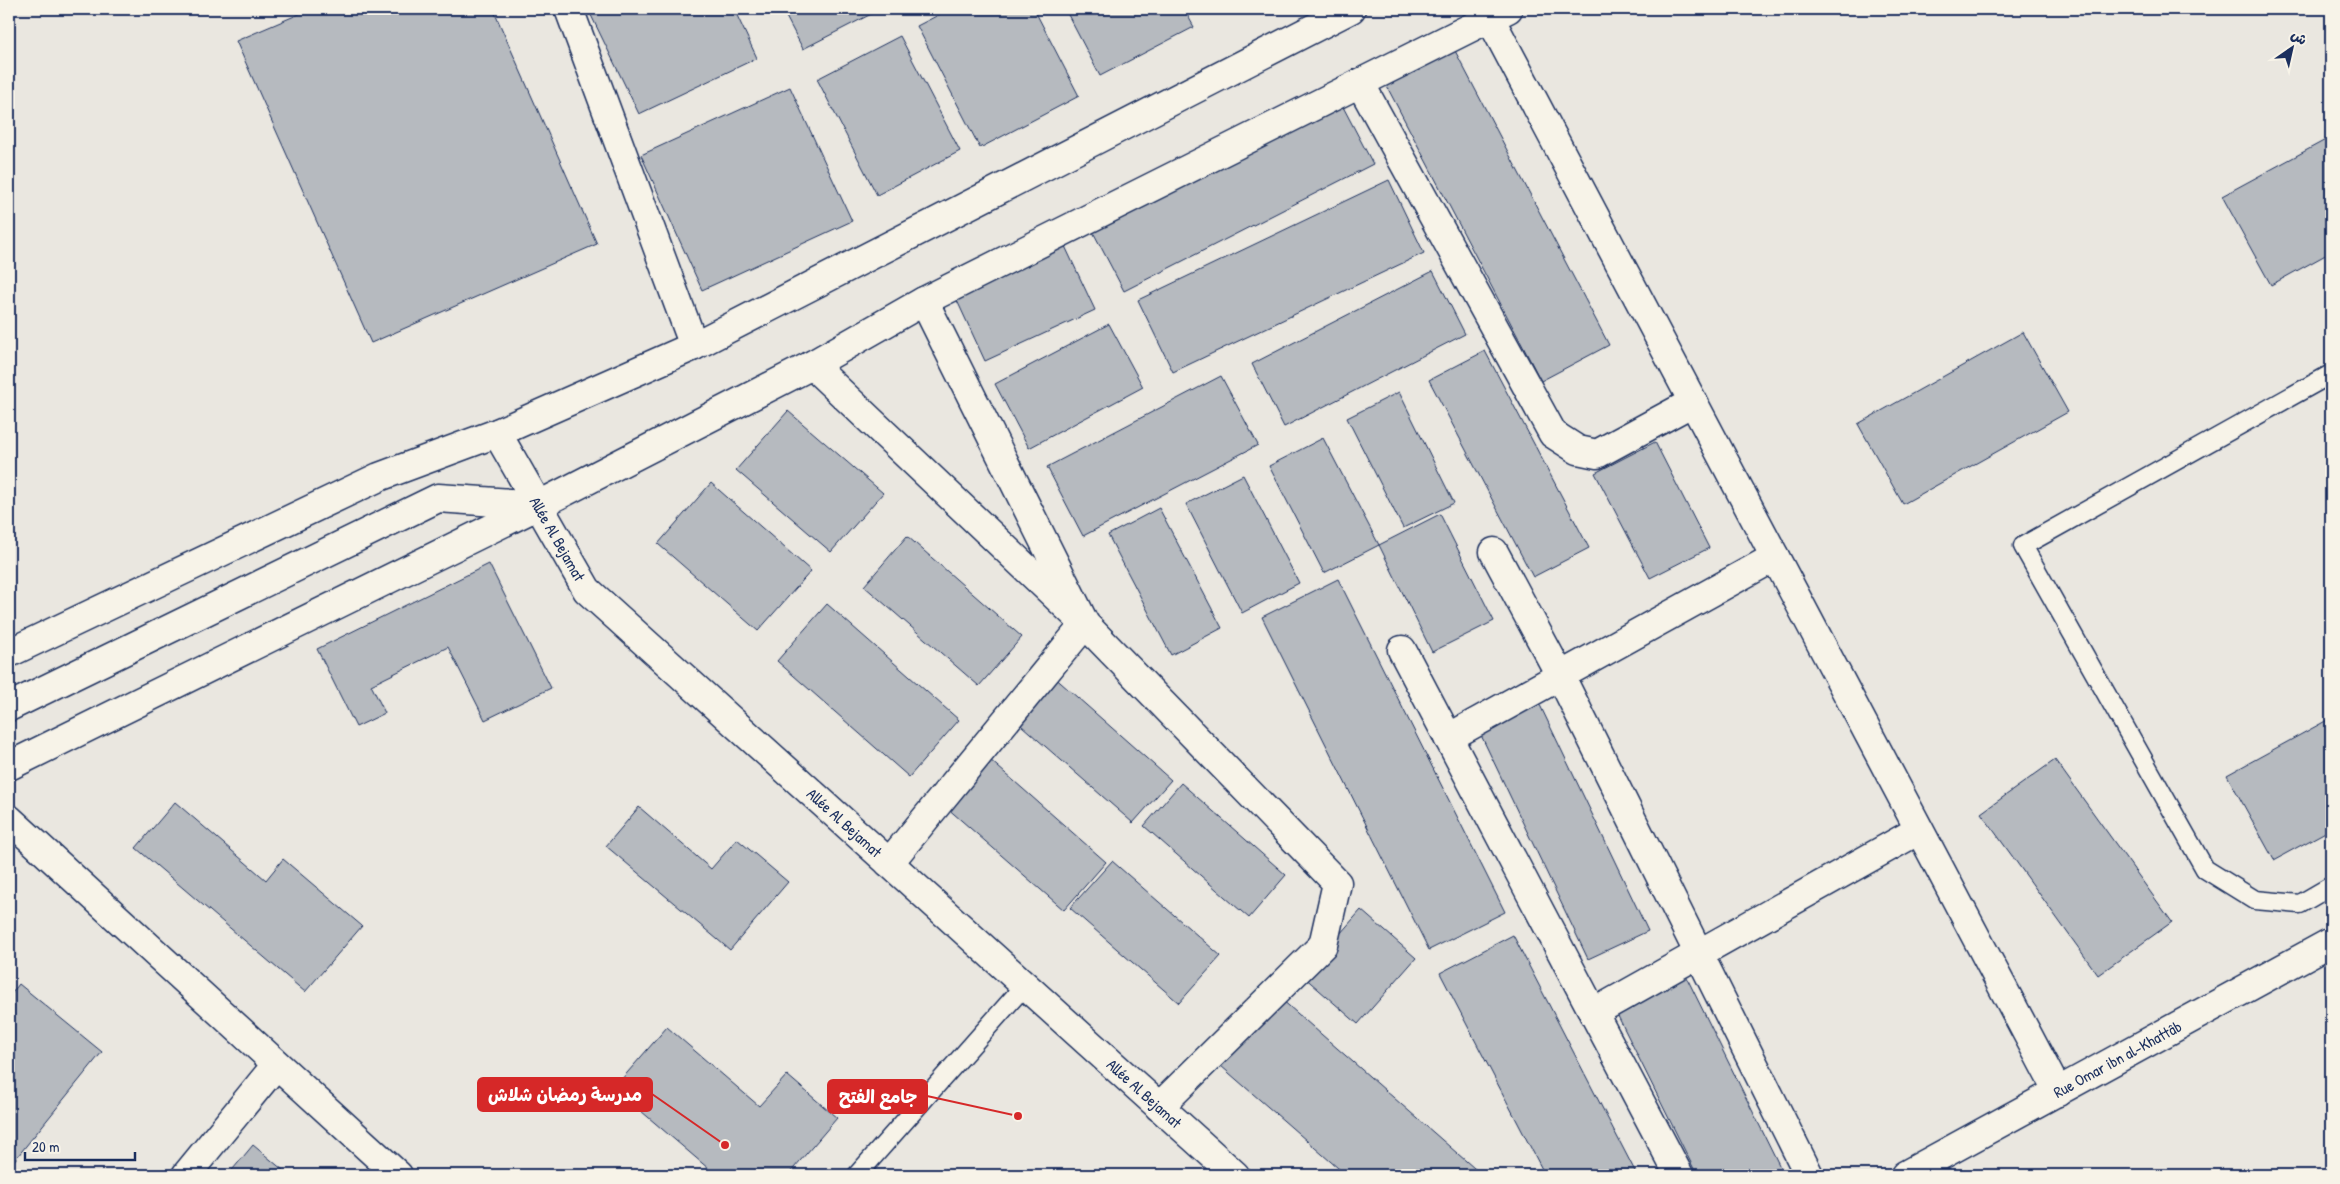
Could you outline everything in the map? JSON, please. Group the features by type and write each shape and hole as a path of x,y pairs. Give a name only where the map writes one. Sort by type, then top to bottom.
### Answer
{"street":[{"path":"569,9 694,346"},
{"path":"9,653 379,477 498,433 694,346 1351,9"},
{"path":"9,766 538,505 812,365 924,301 1499,13 1693,402 2058,1092"},
{"path":"1360,83 1553,434 1578,450 1597,454 1693,402"},
{"path":"924,301 1085,624"},
{"path":"812,365 1085,624 1337,883 1323,945 1159,1107"},
{"name":"Allée Al Bejamat","path":"498,433 587,590 1235,1175"},
{"path":"9,707 438,498 538,505"},
{"path":"1494,552 1560,675 1809,1175"},
{"path":"1448,738 1775,557"},
{"path":"889,863 1085,624"},
{"path":"1402,650 1679,1175"},
{"path":"9,819 398,1175"},
{"path":"1593,1013 1919,830"},
{"name":"Rue Omar ibn al-Khattâb","path":"1905,1175 2331,942"},
{"path":"186,1175 276,1065"}],"lane":[{"path":"2331,374 2023,546 2204,870 2255,900 2300,904 2331,886"},
{"path":"857,1175 1024,985"}],"building":[{"path":"311,9 493,9 597,244 371,343 236,41"},
{"path":"588,9 734,9 757,58 639,114"},
{"path":"782,9 881,9 803,49"},
{"path":"950,9 1034,9 1079,96 980,148 917,26"},
{"path":"1065,9 1184,9 1194,27 1100,76"},
{"path":"900,36 960,151 877,195 817,79"},
{"path":"1452,45 1609,345 1541,381 1384,81"},
{"path":"790,87 852,221 702,290 641,155"},
{"path":"1341,103 1373,164 1124,291 1092,230"},
{"path":"2331,137 2331,252 2271,285 2222,196"},
{"path":"1389,180 1424,253 1173,372 1138,300"},
{"path":"1064,244 1095,310 985,361 954,294"},
{"path":"1433,271 1465,334 1284,427 1252,364"},
{"path":"1109,324 1143,387 1029,448 995,384"},
{"path":"2023,332 2068,412 1903,504 1858,424"},
{"path":"1485,351 1589,548 1533,577 1429,380"},
{"path":"1221,376 1258,445 1083,536 1047,467"},
{"path":"1399,392 1454,503 1403,528 1347,418"},
{"path":"788,411 883,493 831,552 736,470"},
{"path":"1323,438 1379,545 1324,573 1269,466"},
{"path":"1655,442 1709,548 1650,578 1595,473"},
{"path":"1243,475 1299,583 1242,613 1186,504"},
{"path":"711,483 811,571 758,631 658,544"},
{"path":"1159,508 1222,628 1171,655 1108,535"},
{"path":"1440,514 1494,621 1432,652 1379,545"},
{"path":"907,536 1022,637 979,686 864,586"},
{"path":"489,564 551,688 485,720 448,647 371,685 385,713 356,727 317,649"},
{"path":"1338,579 1505,912 1429,950 1262,617"},
{"path":"827,604 959,720 909,777 777,661"},
{"path":"1052,675 1171,780 1133,823 1014,719"},
{"path":"1539,703 1648,931 1588,959 1479,731"},
{"path":"2331,718 2331,829 2274,860 2227,775"},
{"path":"989,759 1106,862 1064,910 946,807"},
{"path":"2055,760 2172,922 2098,975 1981,813"},
{"path":"1181,783 1286,875 1249,918 1144,826"},
{"path":"175,802 266,880 283,859 362,926 305,992 136,848"},
{"path":"639,807 711,869 737,839 788,882 730,950 606,846"},
{"path":"1112,861 1221,956 1179,1003 1070,908"},
{"path":"1361,910 1416,958 1358,1024 1303,976"},
{"path":"1513,935 1637,1175 1545,1175 1440,973"},
{"path":"1685,974 1784,1175 1697,1175 1614,1008"},
{"path":"19,984 102,1052 9,1167 9,997"},
{"path":"1281,999 1482,1175 1346,1175 1221,1066"},
{"path":"667,1027 759,1106 787,1075 837,1118 788,1175 716,1175 614,1088"},
{"path":"253,1145 289,1175 228,1175"}],"place":[{"name":"جامع الفتح","path":"1018,1116"},
{"name":"مدرسة رمضان شلاش","path":"725,1145"}]}
